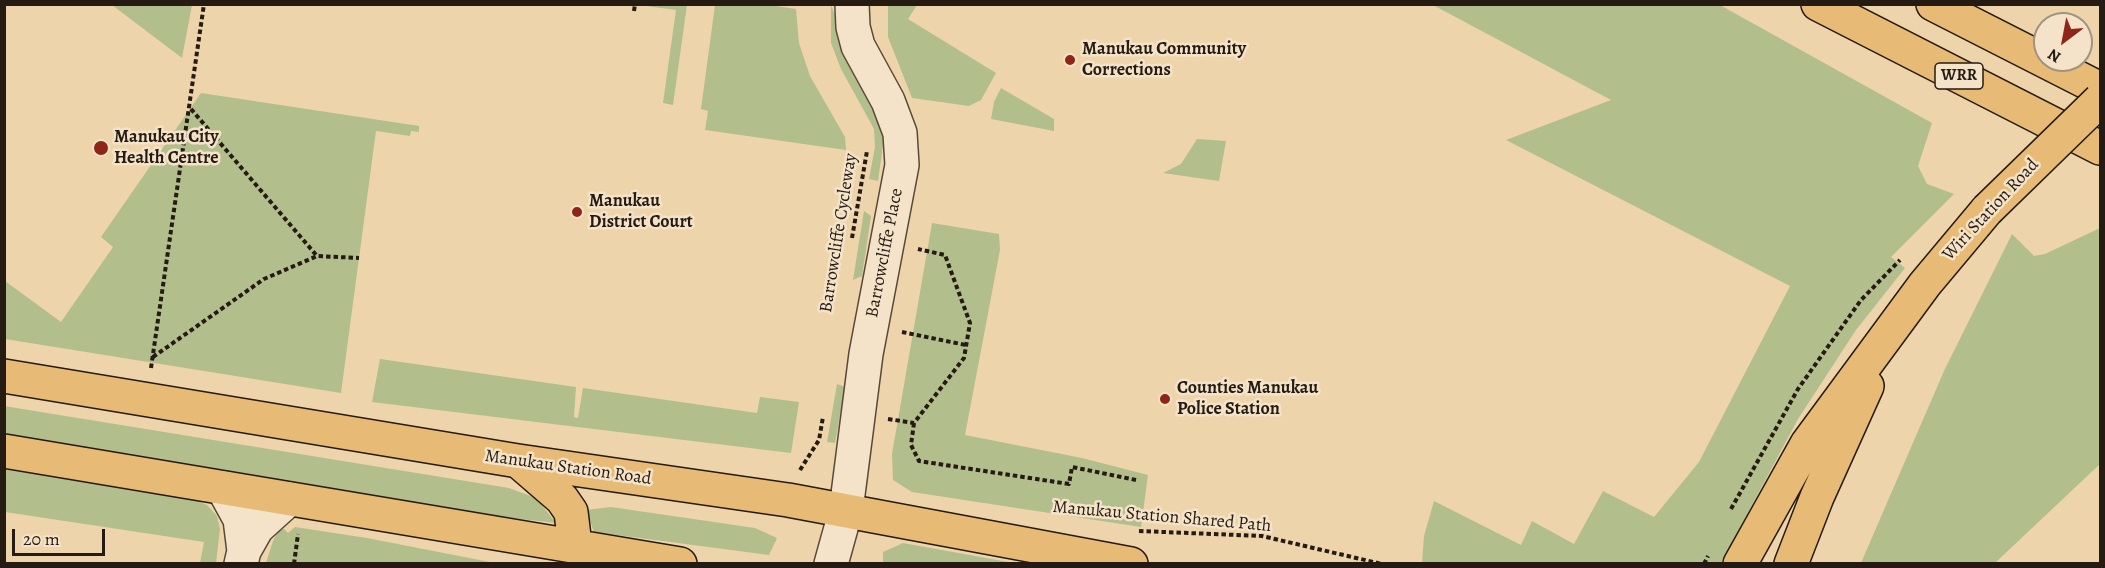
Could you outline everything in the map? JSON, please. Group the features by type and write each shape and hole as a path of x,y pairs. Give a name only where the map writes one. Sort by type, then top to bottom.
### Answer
{"main road":[{"name":"WRR","path":"1818,4 2100,148"},
{"path":"1933,4 2100,89"},
{"name":"Wiri Station Road","path":"1740,564 1807,444 1925,284 1987,210 2100,100"},
{"name":"Wiri Station Road","path":"1791,564 1817,497 1892,329"},
{"name":"Manukau Station Road","path":"4,376 518,461 846,510 1131,564"},
{"path":"4,451 289,499 573,554 680,564"},
{"path":"518,461 562,500 571,512 573,554"}],"street":[{"name":"Barrowcliffe Place","path":"831,564 846,510 866,354 902,165 900,133 888,101 858,46 853,27 852,4"},
{"path":"223,488 240,519 242,557"},
{"path":"242,557 257,528 289,499"}],"path":[{"path":"150,369 204,4"},
{"path":"634,11 635,4"},
{"path":"190,109 317,255"},
{"name":"Barrowcliffe Cycleway","path":"852,243 867,141"},
{"path":"914,249 945,255 970,323 964,358 914,423 911,445 919,461 1069,484 1072,467 1136,480"},
{"path":"153,357 264,279 317,255 359,258"},
{"path":"900,332 966,345"},
{"path":"800,470 819,440 824,409"},
{"path":"888,419 914,423"},
{"name":"Manukau Station Shared Path","path":"1134,530 1262,536 1382,564"}],"green space":[{"path":"112,5 192,5 182,58"},
{"path":"639,5 687,5 673,105 663,103 676,10"},
{"path":"715,5 770,5 796,9 799,43 810,76 845,137 846,150 705,130 708,111 701,109"},
{"path":"831,5 836,18 838,39 879,121 884,138 878,181 869,179 875,147 874,129 841,69 831,43"},
{"path":"888,5 917,5 908,19 996,73 981,100 969,106 912,98 888,37"},
{"path":"1433,5 1720,5 1932,123 1918,166 1927,184 1954,194 1891,257 1905,268 1856,330 1798,419 1721,563 1422,563 1424,536 1434,501 1521,545 1532,521 1574,544 1603,491 1654,517 1699,462 1790,286 1506,140 1611,100"},
{"path":"1001,88 1054,119 1054,131 991,119 994,102"},
{"path":"201,93 419,126 419,132 411,131 410,136 376,131 341,393 5,339 5,281 61,322 113,247 101,237"},
{"path":"1197,139 1226,141 1219,181 1163,173 1181,164"},
{"path":"864,211 871,216 862,276 853,280"},
{"path":"932,223 999,234 1000,250 965,435 1082,458 1148,475 1141,527 912,492 893,480 892,454"},
{"path":"2100,228 2100,464 1995,563 1861,563 1944,371 2012,234 2034,256 2045,254"},
{"path":"380,359 576,387 574,417 578,418 583,388 757,413 760,397 799,402 791,453 372,402"},
{"path":"837,384 845,387 835,443 827,442"},
{"path":"4,406 509,488 536,498 556,523 503,517 5,436"},
{"path":"5,469 194,499 207,505 217,516 220,529 216,563 200,563 204,542 5,512"},
{"path":"611,507 755,528 777,538 769,555 594,532 586,510"},
{"path":"295,527 367,538 495,563 266,563 279,530 284,529 288,533"},
{"path":"903,543 1014,563 883,563 883,552"}],"place":[{"name":"Manukau Community Corrections","path":"1070,60"},
{"name":"Manukau City Health Centre","path":"101,148"},
{"name":"Manukau District Court","path":"577,212"},
{"name":"Counties Manukau Police Station","path":"1165,399"}]}
